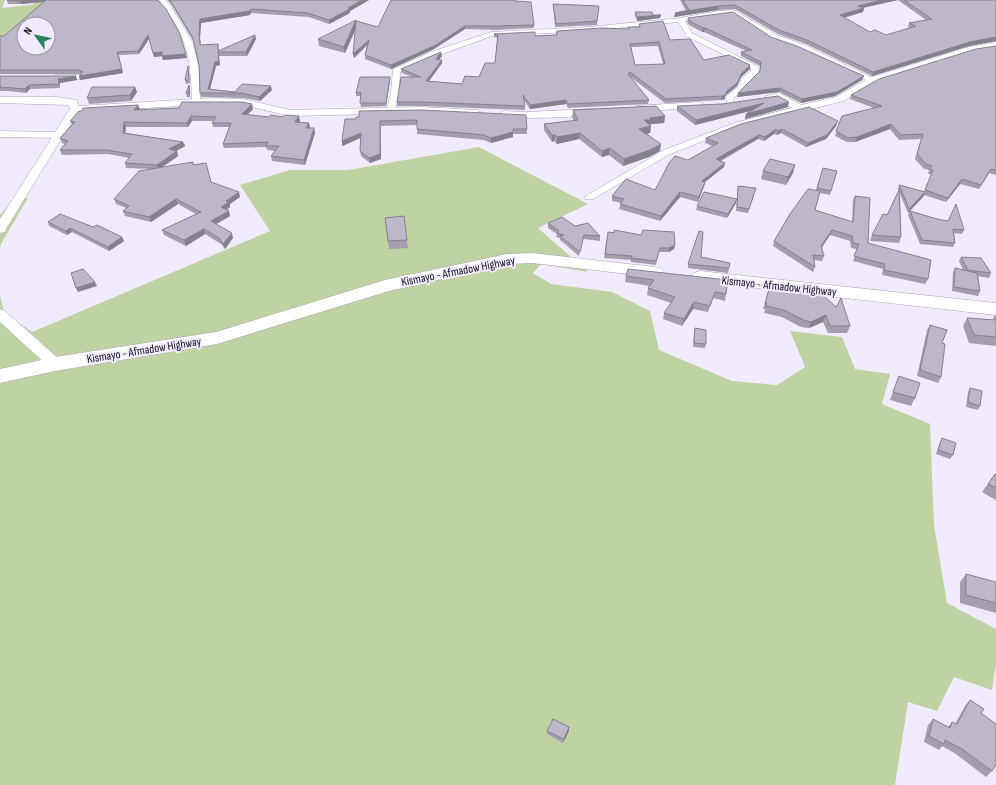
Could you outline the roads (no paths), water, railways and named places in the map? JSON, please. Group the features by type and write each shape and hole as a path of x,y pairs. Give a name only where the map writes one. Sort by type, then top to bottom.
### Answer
{"main road":[{"name":"Kismayo - Afmadow Highway","path":"0,376 55,364 217,338 385,286 507,259 532,258 996,309"}],"street":[{"path":"161,0 168,6 189,43 194,69 196,101"},
{"path":"391,110 395,92 396,71 434,54 491,34 588,29 680,20 718,13 734,12 774,37 802,47 873,80"},
{"path":"680,20 687,28 689,34 755,66 755,72 745,80 741,88 721,104"},
{"path":"589,197 667,152 737,126 840,99 873,80 972,49 996,45"},
{"path":"48,77 79,77"},
{"path":"758,99 779,96 799,109"},
{"path":"0,100 57,100 73,102 75,109 0,230"},
{"path":"75,109 196,101 243,102 290,113 422,110 526,115 604,111"},
{"path":"628,110 721,104 744,101"},
{"path":"0,134 59,135"},
{"path":"0,314 55,364"}]}
